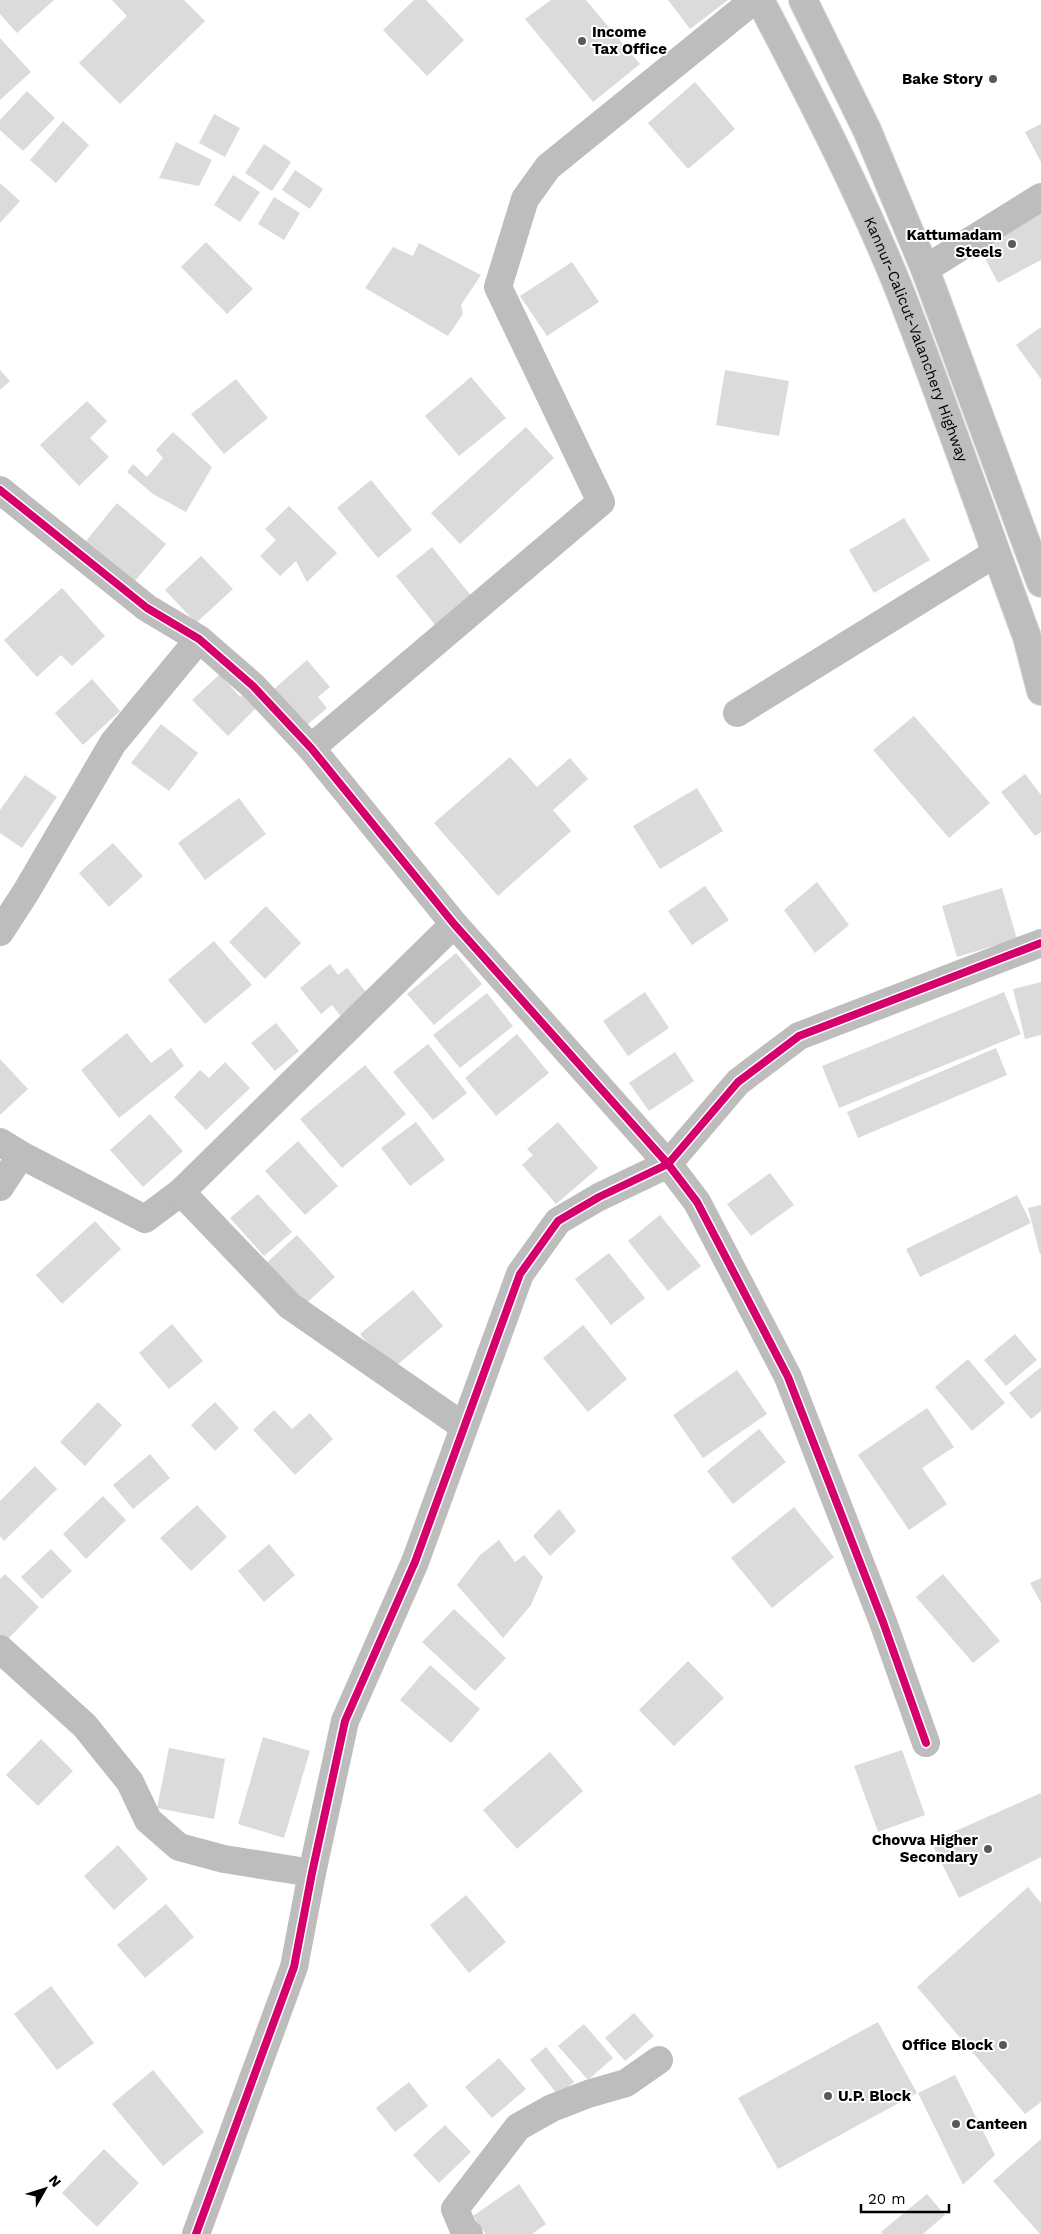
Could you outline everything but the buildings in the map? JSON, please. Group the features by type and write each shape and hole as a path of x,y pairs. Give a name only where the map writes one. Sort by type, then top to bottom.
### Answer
{"main road":[{"path":"311,748 601,502 498,287 525,199 548,167 754,0"},
{"name":"Kannur-Calicut-Valanchery Highway","path":"760,0 849,178 898,288 1027,637 1041,691"},
{"path":"803,0 867,130 925,269 1038,568"},
{"path":"782,43 816,26"},
{"path":"925,269 1041,197"},
{"path":"0,490 147,608 199,639 253,686 311,748 454,924 668,1164 696,1202 788,1378 876,1605 926,1743"},
{"path":"737,712 996,553"},
{"path":"0,932 31,884 113,743 199,639"},
{"path":"0,1187 11,1149 145,1219 181,1192 454,924"},
{"path":"196,2234 294,1967 345,1721 415,1562 520,1274 558,1222 599,1197 668,1164 738,1082 799,1036 1041,943"},
{"path":"181,1192 290,1306 463,1426"},
{"path":"0,1649 86,1726 130,1782 148,1820 179,1847 224,1859 312,1873"},
{"path":"469,2234 463,2228 455,2209 518,2126 552,2108 588,2094 626,2083 659,2060"}],"cycle path":[{"path":"0,490 147,608 199,639 253,686 311,748 454,924 668,1164 697,1202 788,1377 883,1622 926,1743"},
{"path":"196,2234 294,1967 345,1721 415,1562 520,1274 558,1221 599,1197 668,1164 738,1082 799,1036 1041,943"}],"place":[{"name":"Income Tax Office","path":"582,41"},
{"name":"Bake Story","path":"993,79"},
{"name":"Kattumadam Steels","path":"1012,244"},
{"name":"Chovva Higher Secondary","path":"988,1849"},
{"name":"Office Block","path":"1003,2045"},
{"name":"U.P. Block","path":"828,2096"},
{"name":"Canteen","path":"956,2124"}]}
